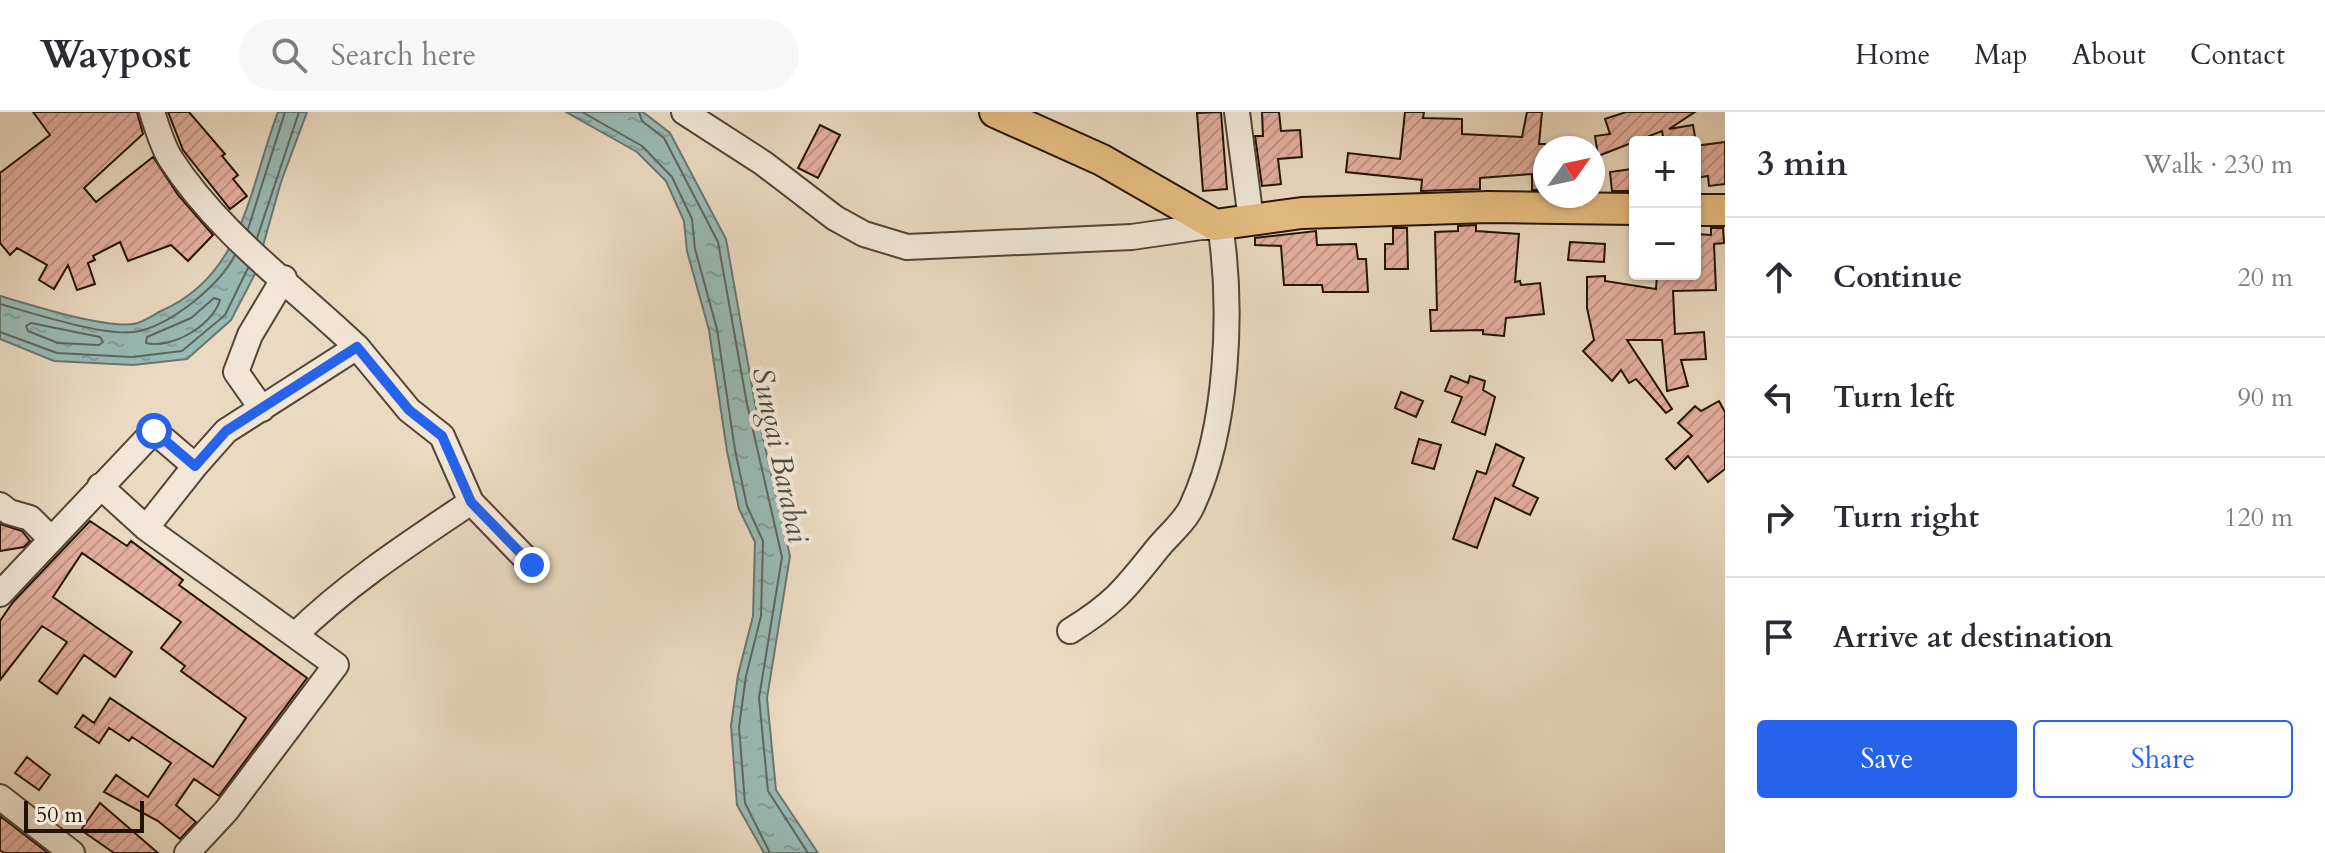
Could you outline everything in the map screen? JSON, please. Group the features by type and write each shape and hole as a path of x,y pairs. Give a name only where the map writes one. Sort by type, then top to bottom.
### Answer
{"main road":[{"path":"995,112 1102,160 1218,225 1302,213 1472,207 1629,209"},
{"path":"1701,210 1725,210"}],"street":[{"path":"152,112 168,155 202,202 257,257 284,278 357,347 409,410 442,436 471,502 532,565"},
{"path":"684,112 763,163 835,218 864,234 907,247 1132,237 1218,225 1228,273 1227,342 1203,477 1191,510 1135,581 1103,611 1070,631"},
{"path":"1237,112 1251,220"},
{"path":"262,409 236,372 250,335 284,278"},
{"path":"146,528 226,431 357,347"},
{"path":"0,594 154,431 195,466"},
{"path":"98,488 146,528 336,665 226,811 187,853"},
{"path":"295,635 325,605 369,571 471,502"},
{"path":"0,505 9,512 30,518 50,538"},
{"path":"0,797 72,853"}],"water":[{"path":"278,112 307,112 281,182 255,274 231,320 187,359 133,365 54,361 0,339 0,296 104,323 133,324 189,295 210,275 227,252 240,226"},
{"path":"566,112 643,112 670,133 726,239 755,403 790,556 767,698 776,790 818,853 764,853 737,805 731,726 738,675 753,616 755,542 739,509 709,330 687,251 684,221 666,181 637,152"}],"building":[{"path":"33,112 137,112 143,134 84,188 96,202 153,157 178,195 213,235 188,261 171,245 128,261 120,242 93,256 95,260 88,263 95,284 77,290 68,265 54,289 39,280 47,265 17,248 10,255 0,243 0,173 50,135"},
{"path":"168,112 189,112 225,154 222,156 238,175 233,179 247,196 230,209 183,150"},
{"path":"1221,112 1227,189 1203,191 1197,113"},
{"path":"1262,112 1279,112 1281,131 1300,130 1302,157 1278,159 1281,184 1262,186 1255,136 1263,136"},
{"path":"1405,112 1424,112 1423,118 1462,119 1462,134 1522,137 1527,112 1542,112 1540,136 1533,136 1533,190 1532,174 1480,178 1480,189 1421,191 1422,180 1346,172 1348,153 1400,159"},
{"path":"1626,112 1695,112 1669,129 1693,125 1695,136 1663,136 1662,131 1649,136 1629,136 1629,144 1605,153 1605,136 1595,136 1610,134 1605,119"},
{"path":"820,125 840,135 818,178 798,168"},
{"path":"1725,142 1725,184 1709,186 1708,176 1701,177 1701,145"},
{"path":"1629,169 1629,191 1612,191 1610,172"},
{"path":"1476,225 1476,231 1519,234 1515,282 1520,281 1521,285 1540,283 1544,314 1506,318 1504,336 1483,334 1483,330 1431,331 1430,310 1437,310 1435,232 1458,231 1458,226"},
{"path":"1393,228 1407,228 1408,269 1385,269 1385,244 1393,244"},
{"path":"1711,228 1723,228 1724,243 1714,244 1716,290 1673,291 1675,334 1704,332 1706,359 1681,360 1688,386 1667,391 1662,340 1627,340 1672,409 1666,413 1636,379 1629,383 1621,370 1612,381 1583,351 1594,340 1587,308 1587,277 1605,276 1605,281 1656,289 1657,280 1701,280 1701,234 1711,235"},
{"path":"1316,231 1317,245 1356,244 1358,259 1366,259 1368,292 1323,292 1322,285 1284,285 1281,246 1255,245 1255,238"},
{"path":"1570,242 1605,244 1604,262 1568,260"},
{"path":"1451,376 1468,383 1470,376 1485,381 1483,390 1495,397 1485,435 1452,422 1462,397 1445,391"},
{"path":"1401,392 1423,401 1416,417 1395,408"},
{"path":"1719,401 1725,412 1725,469 1708,482 1688,456 1675,469 1666,459 1692,436 1678,423 1695,406 1701,411"},
{"path":"1419,439 1441,445 1434,469 1412,463"},
{"path":"1496,444 1524,458 1513,486 1538,498 1530,515 1495,498 1477,548 1453,539 1477,471 1486,474"},
{"path":"90,521 127,546 131,541 183,580 179,585 307,678 219,796 194,779 176,805 196,822 180,839 158,821 104,792 116,775 148,797 171,763 132,737 129,741 109,728 99,743 75,727 83,715 94,723 110,698 213,767 246,718 181,671 185,666 161,648 181,622 82,553 53,597 132,652 115,677 84,655 57,694 39,681 67,642 42,626 0,680 0,621 13,602"},
{"path":"0,524 22,531 30,541 24,547 0,551"},
{"path":"27,757 50,775 39,790 15,773"},
{"path":"100,803 158,853 114,853 81,830"},
{"path":"0,816 48,853 4,853 0,850"}],"route":[{"path":"154,431 195,466 226,431 357,347 409,410 442,436 471,502 532,565"}],"water label":[{"name":"Sungai Barabai","path":"780,455"}]}
